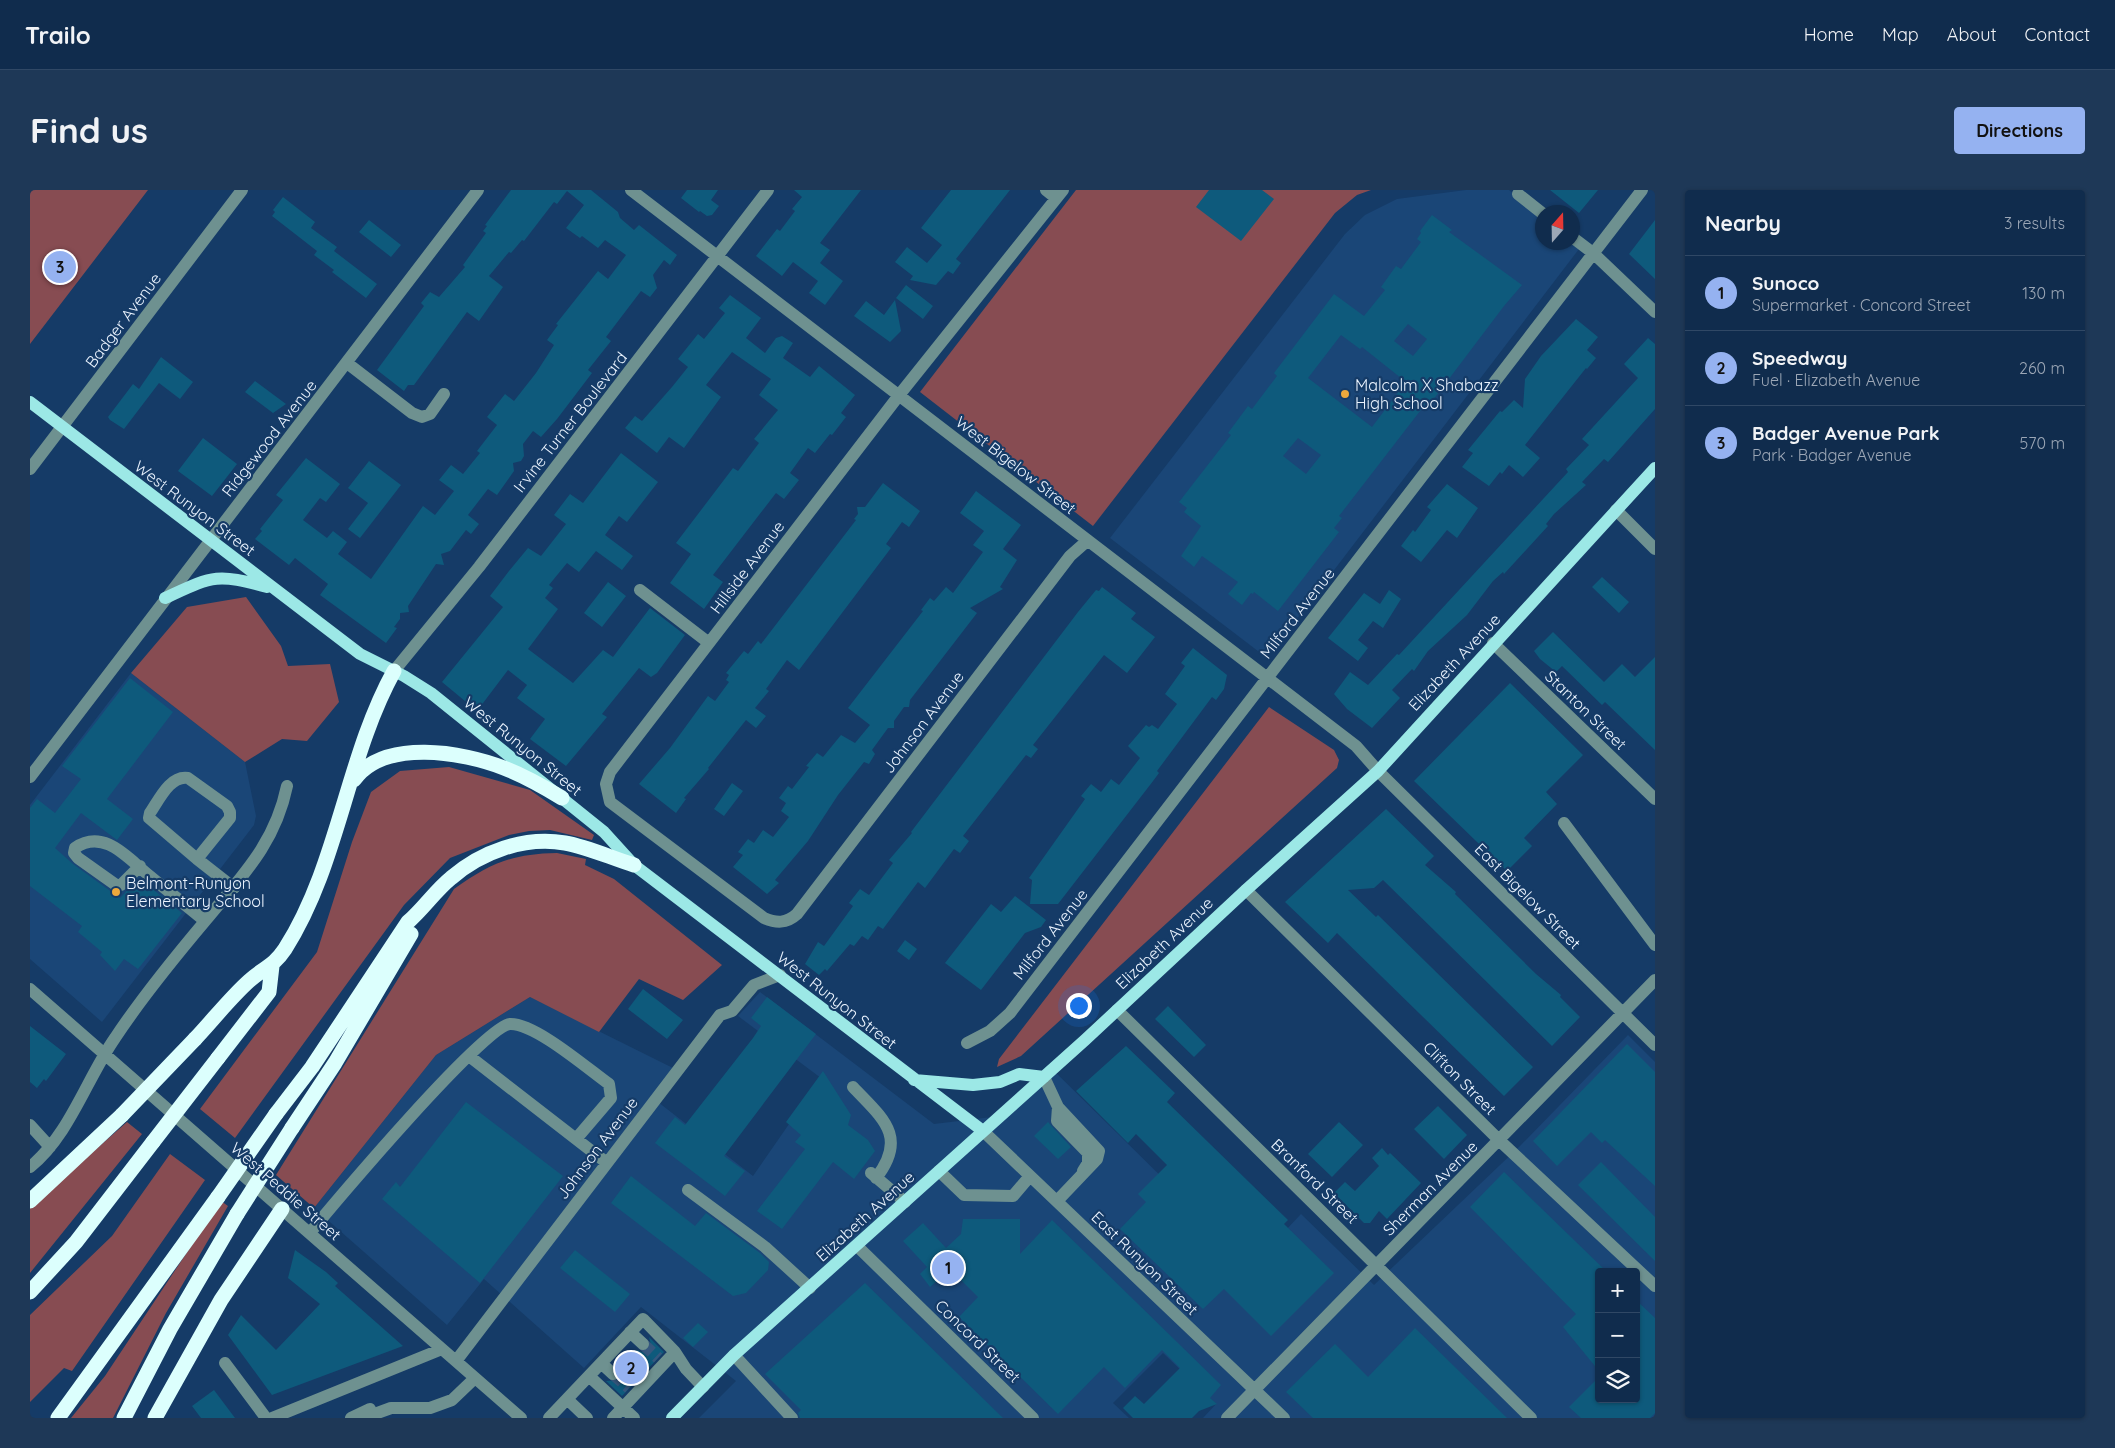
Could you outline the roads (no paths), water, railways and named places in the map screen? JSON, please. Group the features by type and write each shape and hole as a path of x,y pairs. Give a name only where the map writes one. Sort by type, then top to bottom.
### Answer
{"highway":[{"path":"30,1201 122,1115 250,980 272,966 290,940 315,890 375,711 394,671"},
{"path":"351,785 359,773 385,757 405,753 436,753 477,760 502,767 527,778 562,798"},
{"path":"58,1418 276,1114 312,1067 408,922 422,910 439,888 459,870 484,856 509,846 537,842 564,842 634,865"},
{"path":"124,1418 170,1329 237,1214 352,1034 416,926 422,910"},
{"path":"30,1292 76,1242 269,992 272,966"},
{"path":"155,1418 221,1300 282,1209"}],"main road":[{"name":"West Runyon Street","path":"30,402 360,654 431,693 613,840 634,865 983,1131"},
{"name":"Elizabeth Avenue","path":"672,1418 734,1355 1044,1077 1378,771 1655,468"},
{"path":"165,598 203,581 216,578 230,577 274,589"},
{"path":"914,1080 973,1086 1000,1082 1018,1074 1044,1077"}],"street":[{"name":"Badger Avenue","path":"30,469 242,190"},
{"name":"Ridgewood Avenue","path":"30,777 478,190"},
{"name":"West Bigelow Street","path":"631,190 900,394 1087,541 1356,746 1378,771"},
{"name":"Irvine Turner Boulevard","path":"394,671 479,567 768,190"},
{"name":"Milford Avenue","path":"966,1043 990,1031 1010,1013 1642,190"},
{"name":"Hillside Avenue","path":"784,922 764,918 615,806 606,791 610,772 1055,193"},
{"path":"1518,194 1535,207"},
{"path":"1580,243 1593,253 1655,312"},
{"path":"347,363 412,413 422,417 430,414 444,394"},
{"path":"1616,510 1655,549"},
{"name":"Johnson Avenue","path":"784,922 797,914 1070,556 1087,541"},
{"path":"640,590 710,643"},
{"name":"Stanton Street","path":"1494,643 1655,800"},
{"name":"East Bigelow Street","path":"1378,771 1655,1045"},
{"path":"197,860 230,818 230,812 227,806 188,778 181,777 172,782 150,813 149,818 197,860 234,888"},
{"path":"30,1167 50,1147 114,1039 205,921 234,888 273,830 280,816 287,786"},
{"path":"1564,823 1655,945"},
{"path":"140,866 121,885 116,885 78,858 74,853 75,848 81,844 94,841 120,850 140,866 205,921"},
{"name":"Clifton Street","path":"1246,890 1500,1141 1655,1286"},
{"name":"Johnson Avenue","path":"456,1361 720,1015 732,1011 754,984 780,975"},
{"name":"Sherman Avenue","path":"1227,1418 1500,1141 1655,980"},
{"name":"West Peddie Street","path":"30,989 521,1418"},
{"name":"Branford Street","path":"1117,1010 1377,1264 1531,1418"},
{"path":"310,1233 343,1192 469,1056 500,1026 511,1024 545,1037 609,1084 611,1098 576,1139"},
{"path":"469,1056 606,1163"},
{"path":"1044,1077 1058,1107 1099,1152 1097,1159 1057,1202"},
{"path":"853,1087 887,1124 892,1144 890,1154 874,1176 905,1202"},
{"path":"30,1125 50,1147"},
{"name":"East Runyon Street","path":"983,1131 1284,1418"},
{"path":"939,1171 964,1195 1013,1196 1030,1176"},
{"path":"688,1190 766,1247 810,1288"},
{"name":"Concord Street","path":"857,1246 1033,1418"},
{"path":"556,1416 567,1399 643,1319 675,1352 686,1369 703,1387"},
{"path":"630,1332 643,1344"},
{"path":"272,1418 442,1349"},
{"path":"613,1418 623,1407 632,1391 661,1361 675,1352"},
{"path":"734,1355 792,1418"},
{"path":"225,1363 266,1418"},
{"path":"601,1363 613,1374"},
{"path":"589,1376 634,1418"},
{"path":"364,1418 391,1408 405,1412 430,1408 452,1400 475,1378"},
{"path":"567,1399 587,1418"},
{"path":"351,1418 389,1401 405,1412"},
{"path":"500,1418 510,1408"}],"tunnel":[{"path":"643,1344 658,1358"},
{"path":"613,1374 629,1388"}],"place":[{"name":"Badger Avenue Park","path":"60,267"},
{"name":"Malcolm X Shabazz High School","path":"1345,394"},
{"name":"Belmont-Runyon Elementary School","path":"116,892"},
{"name":"Sunoco","path":"948,1268"},
{"name":"Speedway","path":"631,1368"}]}
